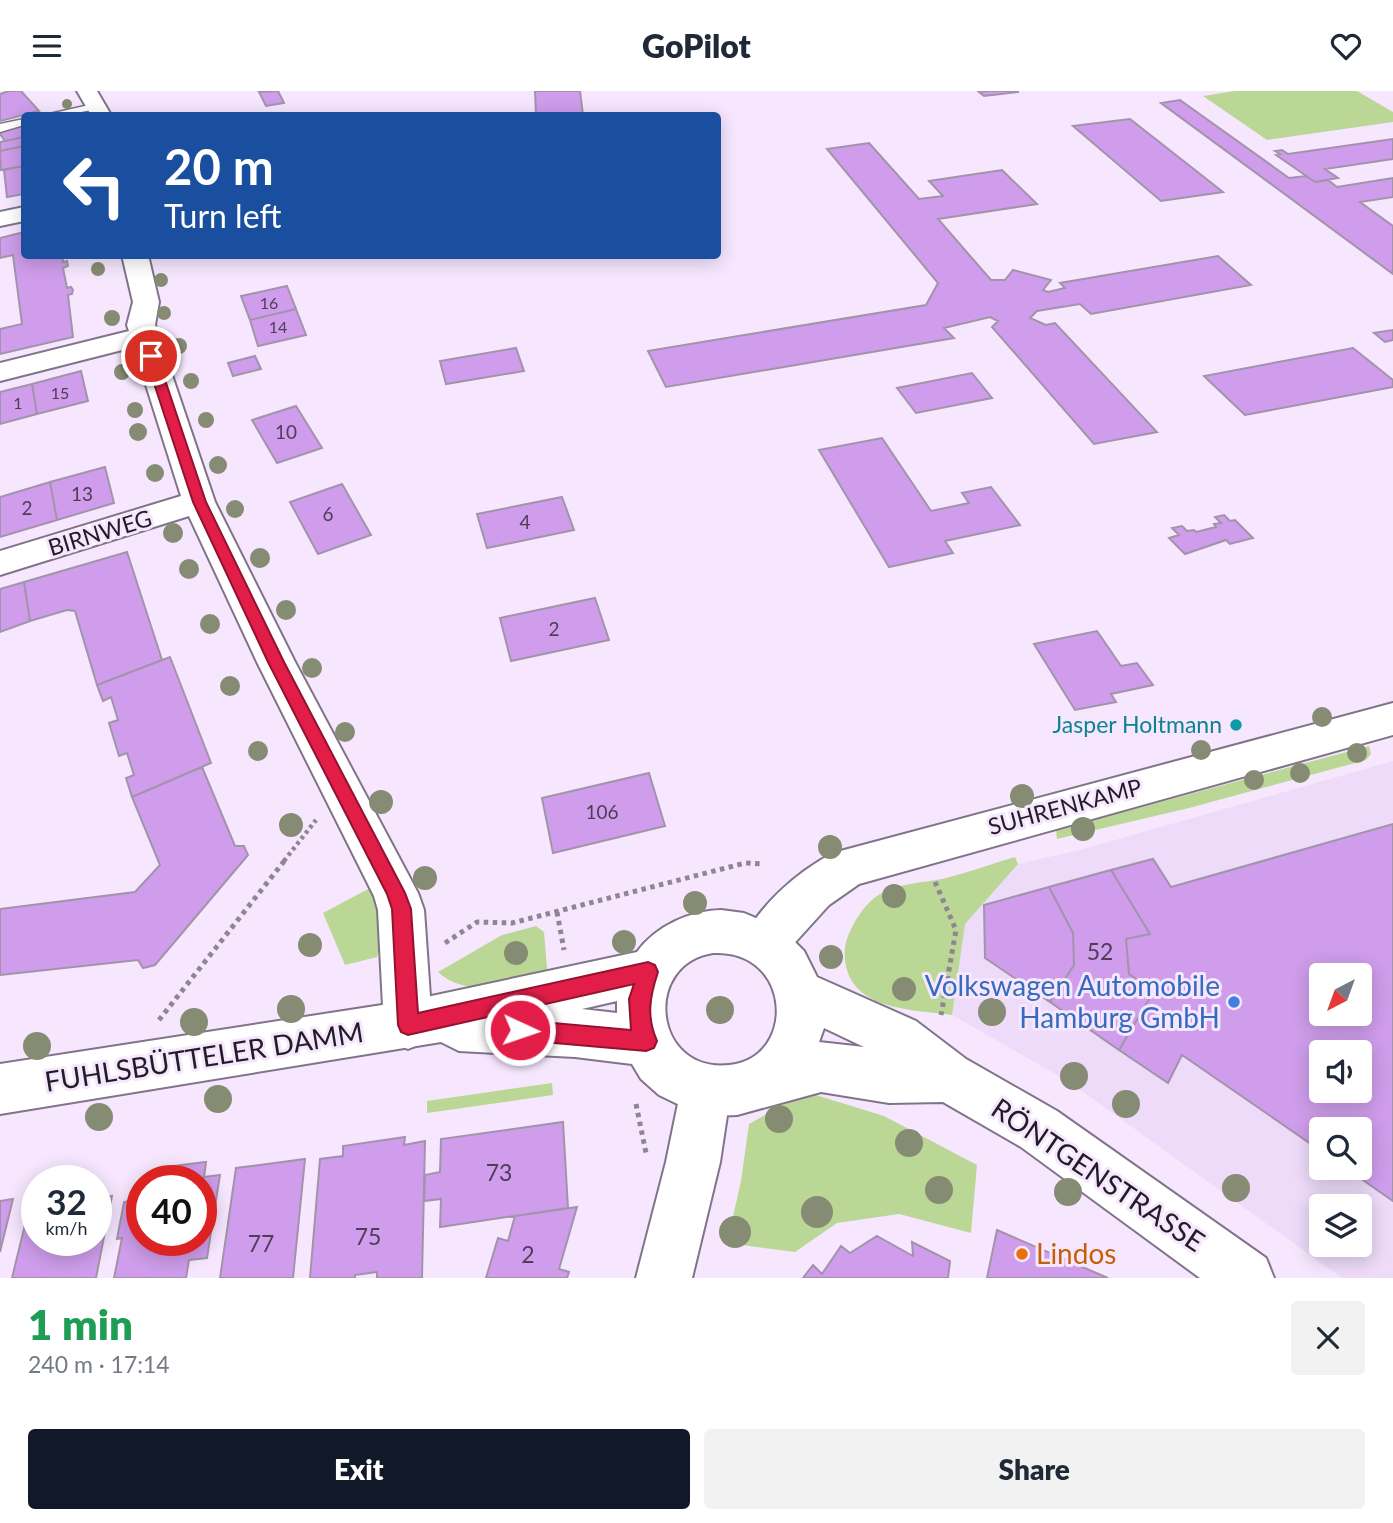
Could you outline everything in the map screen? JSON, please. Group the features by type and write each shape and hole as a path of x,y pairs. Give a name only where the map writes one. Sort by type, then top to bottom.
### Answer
{"street":[{"path":"0,219 21,215"},
{"path":"136,259 146,302 141,325 199,502 276,662 396,893 401,909 408,1025"},
{"path":"0,372 145,336"},
{"name":"BIRNWEG","path":"0,563 199,502"},
{"name":"SUHRENKAMP","path":"764,944 809,892 830,876 849,867 1393,719"},
{"path":"720,931 748,937 764,944 790,969 800,993 802,1019 796,1044 781,1066 759,1082 733,1090 706,1089 676,1078 653,1056 641,1028 639,999 648,972 667,949 692,935 720,931"},
{"name":"FUHLSBÜTTELER DAMM","path":"0,1089 118,1073 408,1025 648,972"},
{"name":"RÖNTGENSTRASSE","path":"800,993 898,1038 947,1077 1039,1129 1159,1213 1245,1278"},
{"name":"FUHLSBÜTTELER DAMM","path":"408,1025 575,1033 646,1041"},
{"name":"RÖNTGENSTRASSE","path":"759,1082 821,1067 889,1077 947,1077"},
{"path":"664,1278 693,1162 706,1089"}],"lane":[{"path":"63,112 95,104"},
{"path":"0,128 21,123"}],"path":[{"path":"118,1073 341,788"},
{"path":"405,969 477,922 512,923 745,863 763,864"},
{"path":"931,874 956,930 939,1023"}],"shaded area":[{"name":"Volkswagen Automobile Hamburg GmbH","path":"1393,761 1393,1278 1342,1278 1313,1257 1372,1257 1372,1194 1309,1194 1309,1254 1068,1081 952,1015 965,924 1018,864 1080,850"}],"green space":[{"path":"1235,91 1357,91 1393,112 1393,122 1267,140 1203,96"},
{"path":"1369,746 1371,754 1366,760 1189,808 1057,839 1056,830"},
{"path":"1015,857 1018,864 965,924 952,1015 908,1010 878,1002 855,986 847,969 845,945 857,918 875,898 895,888 942,879"},
{"path":"370,888 378,906 383,929 377,957 345,965 323,913"},
{"path":"536,926 544,932 548,979 505,986 476,987 449,980 438,972 502,935"},
{"path":"552,1083 553,1095 427,1113 427,1101"},
{"path":"806,1092 884,1116 977,1165 971,1233 899,1214 837,1223 795,1252 727,1243 741,1181 749,1124"}],"building":[{"path":"21,91 39,111 21,112 21,116 0,121 0,94"},
{"path":"278,91 284,103 266,106 259,92"},
{"path":"535,91 580,91 583,112 536,112"},
{"path":"979,92 1018,92 984,96"},
{"path":"1180,100 1289,178 1306,176 1315,182 1328,180 1337,187 1393,178 1393,197 1360,202 1393,226 1393,274 1161,103"},
{"path":"1130,119 1223,192 1161,201 1073,126"},
{"path":"21,125 21,138 5,141 0,129"},
{"path":"21,138 21,147 0,151 0,142"},
{"path":"1393,139 1393,159 1325,169 1338,178 1315,182 1276,155 1280,154 1275,151 1282,150 1288,154"},
{"path":"869,143 919,199 943,196 929,181 1002,170 1037,204 938,219 991,280 1005,280 1013,270 1051,280 1043,290 1048,292 1065,288 1060,283 1218,256 1251,285 1091,314 1080,304 1037,311 1030,318 1046,325 1055,323 1157,432 1094,444 992,327 998,321 990,317 944,328 954,338 666,387 648,351 926,305 938,283 827,149"},
{"path":"21,147 21,167 1,170 0,151"},
{"path":"21,167 21,195 7,197 4,170"},
{"path":"21,233 21,259 67,261 68,266 63,268 67,288 71,287 73,290 72,294 68,295 73,337 0,354 0,329 22,324 13,255 0,258 0,238"},
{"path":"287,286 296,309 250,320 241,296"},
{"path":"296,309 306,335 258,346 250,320"},
{"path":"1393,330 1393,340 1385,342 1374,333"},
{"path":"516,348 524,371 446,384 440,361"},
{"path":"1353,348 1393,380 1393,387 1245,415 1204,376"},
{"path":"255,356 261,369 233,376 228,363"},
{"path":"81,371 88,401 37,414 32,384"},
{"path":"972,373 992,398 916,413 897,388"},
{"path":"32,384 37,414 0,424 0,392"},
{"path":"296,406 322,448 277,463 252,420"},
{"path":"882,438 931,511 969,503 962,493 991,487 1020,525 945,541 953,553 889,567 819,450"},
{"path":"105,467 114,503 57,520 50,482"},
{"path":"50,482 57,520 0,537 0,497"},
{"path":"342,484 371,535 318,554 290,502"},
{"path":"562,497 574,530 487,548 477,514"},
{"path":"1224,515 1230,521 1235,520 1253,538 1230,544 1226,540 1185,554 1169,538 1179,535 1172,528 1182,526 1187,531 1196,532 1216,527 1214,524 1221,523 1215,517"},
{"path":"127,552 162,660 97,685 75,611 67,610 30,621 24,582"},
{"path":"24,582 30,621 0,632 0,589"},
{"path":"595,598 609,640 511,661 500,618"},
{"path":"1097,631 1121,666 1137,663 1153,685 1111,694 1116,702 1075,710 1034,644"},
{"path":"170,657 211,763 132,797 126,778 134,775 127,753 119,756 109,723 118,720 111,697 103,701 97,685"},
{"path":"202,767 235,846 244,846 248,855 155,965 143,968 138,960 0,975 0,909 135,892 160,865 132,797"},
{"path":"649,773 665,826 553,853 542,798"},
{"name":"Volkswagen Automobile Hamburg GmbH","path":"1393,824 1393,1201 1363,1180 1372,1180 1372,1117 1309,1117 1309,1143 1182,1055 1168,1083 1119,1050 1154,991 1129,974 1126,939 1150,934 1111,870 1153,859 1171,887"},
{"path":"1111,870 1150,934 1126,939 1129,974 1154,991 1119,1050 1050,1002 1074,965 1073,933 1049,887"},
{"path":"1049,887 1073,933 1074,965 1050,1002 985,958 984,905"},
{"path":"563,1122 568,1208 440,1227 441,1199 424,1201 425,1175 440,1172 441,1139"},
{"path":"405,1137 404,1145 425,1141 422,1278 377,1278 377,1272 355,1275 355,1278 310,1278 320,1159 343,1156 343,1146"},
{"path":"305,1159 293,1278 220,1278 236,1168"},
{"path":"206,1162 206,1165 182,1165"},
{"path":"13,1199 0,1252 0,1201"},
{"path":"124,1202 126,1256 207,1258 189,1260 186,1278 114,1278 122,1238 117,1239"},
{"path":"577,1207 559,1269 569,1272 567,1278 486,1278 498,1238 508,1241 515,1216"},
{"name":"Lindos","path":"997,1230 1108,1278 987,1278"},
{"path":"877,1236 913,1256 912,1242 950,1261 948,1278 803,1278 813,1265 822,1274 841,1246 850,1253"},
{"path":"21,1241 21,1256 100,1256 96,1278 12,1278"}],"place":[{"name":"Jasper Holtmann","path":"1236,725"},
{"name":"Volkswagen Automobile Hamburg GmbH","path":"1234,1002"},
{"name":"Lindos","path":"1022,1254"}],"route":[{"path":"151,356 199,502 276,662 396,893 401,909 408,1025 648,972 639,999 641,1028 646,1041 520,1030"}]}
